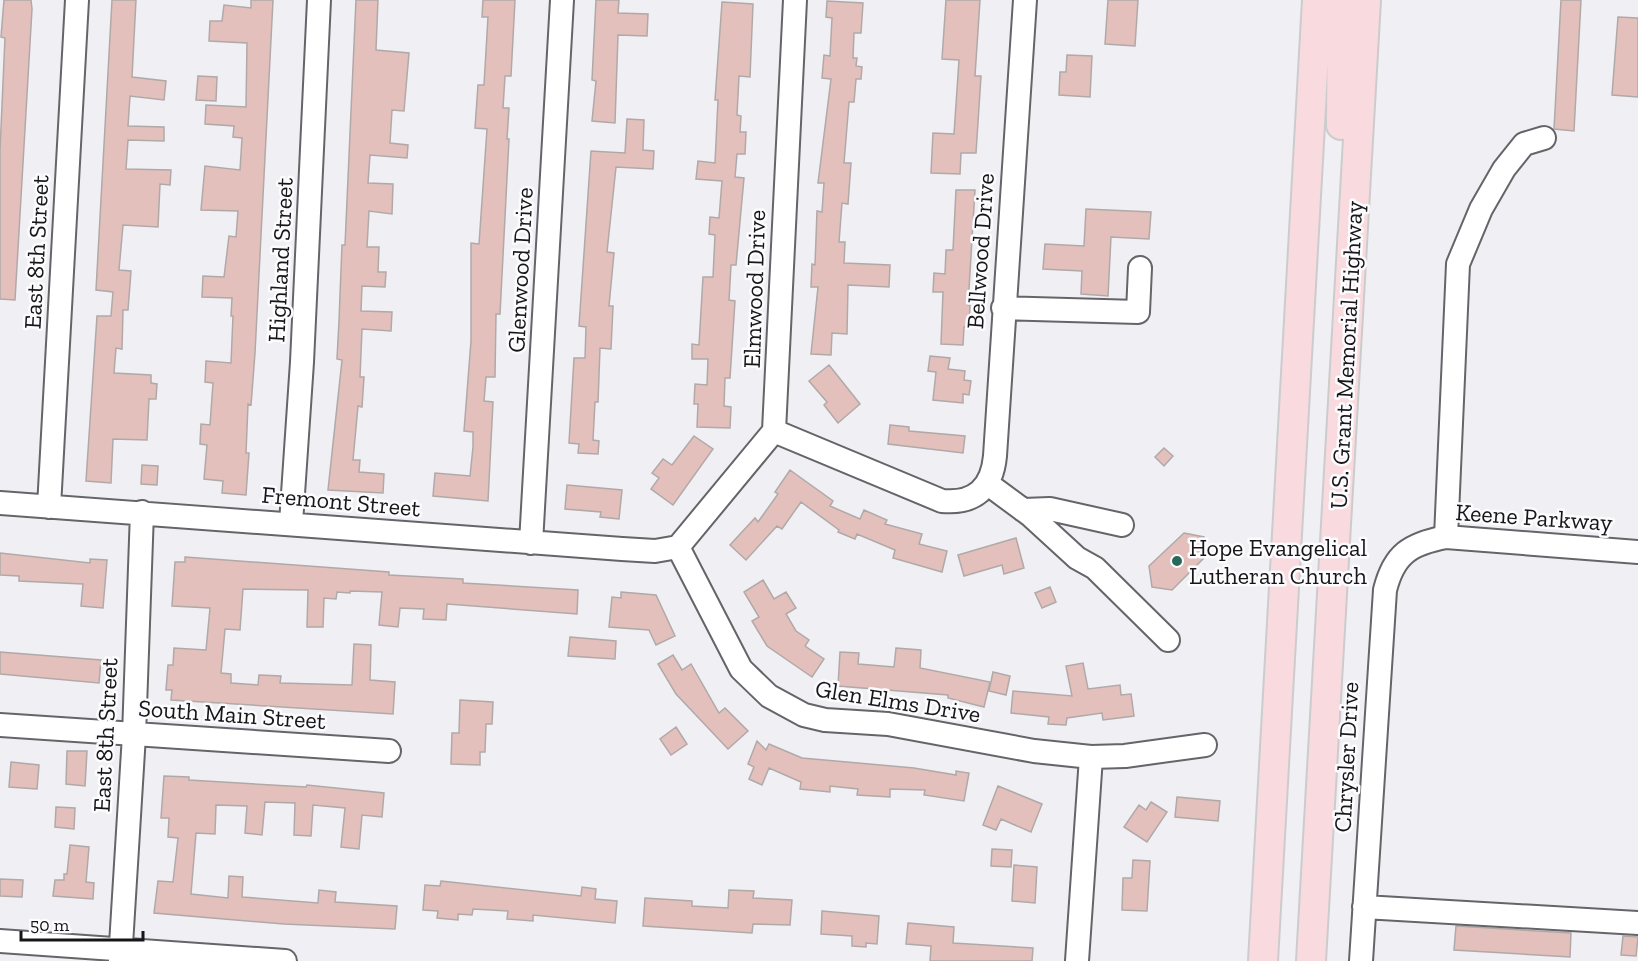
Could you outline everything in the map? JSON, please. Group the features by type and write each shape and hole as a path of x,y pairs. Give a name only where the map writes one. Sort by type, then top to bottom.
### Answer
{"main road":[{"name":"U.S. Grant Memorial Highway","path":"1263,961 1317,0"},
{"path":"1342,0 1341,201 1346,358"},
{"name":"U.S. Grant Memorial Highway","path":"1311,961 1366,0"}],"street":[{"name":"East 8th Street","path":"49,507 77,0"},
{"name":"Highland Street","path":"291,523 303,362 319,0"},
{"name":"Glenwood Drive","path":"531,543 562,0"},
{"name":"Elmwood Drive","path":"774,431 795,0"},
{"name":"Bellwood Drive","path":"981,491 994,471 1025,0"},
{"path":"1446,537 1458,264 1480,209 1504,169 1524,144 1544,138"},
{"path":"1003,308 1138,312 1140,268"},
{"path":"678,547 774,431 942,501 956,502 981,491 1023,510 1077,558 1095,568 1168,640"},
{"name":"Fremont Street","path":"0,503 291,523 531,543 655,550 678,547"},
{"path":"1023,510 1050,509 1122,525"},
{"name":"East 8th Street","path":"120,955 134,735 142,512"},
{"name":"Keene Parkway","path":"1396,559 1427,541 1446,537 1638,552"},
{"name":"Glen Elms Drive","path":"678,547 741,669 754,683 785,706 804,715 825,720 888,724 1034,751 1091,757 1125,756 1205,745"},
{"name":"Chrysler Drive","path":"1361,961 1385,590 1396,559"},
{"name":"South Main Street","path":"0,725 389,751"},
{"path":"1077,961 1091,757"},
{"path":"1364,907 1638,923"},
{"path":"0,941 120,955 285,961"}],"building":[{"path":"4,0 31,0 32,9 15,300 0,299 0,150 5,38 1,37"},
{"path":"112,0 136,0 132,77 166,81 164,100 130,96 128,126 164,127 164,141 128,140 126,169 171,170 170,185 160,184 158,227 123,225 119,270 131,271 128,310 123,310 122,349 116,348 114,373 151,375 151,383 157,384 156,399 149,399 147,440 113,439 111,483 86,481 97,316 111,316 113,292 96,290"},
{"path":"251,0 273,0 255,353 251,405 248,404 246,453 249,453 246,495 222,493 223,481 204,479 207,445 200,444 201,424 210,425 213,383 205,382 206,361 231,363 233,316 231,316 232,298 202,297 203,276 224,277 229,236 236,237 238,211 201,210 205,166 240,170 242,138 233,137 234,126 205,124 206,105 246,107 247,43 209,41 210,21 222,21 224,5 251,8"},
{"path":"356,0 378,0 376,50 409,53 404,111 392,110 390,143 408,145 407,158 370,155 368,183 393,184 392,214 369,211 367,247 379,247 378,272 386,272 385,287 362,286 361,311 392,312 391,331 362,329 360,377 364,377 362,407 358,406 353,460 360,460 359,472 384,474 383,493 328,490 342,360 337,359 342,245 345,245"},
{"path":"483,0 515,0 511,76 505,76 503,108 509,108 507,139 509,139 500,314 496,314 495,377 486,377 484,401 493,402 488,501 433,496 435,473 470,476 473,447 473,432 464,431 471,341 471,243 479,244 487,129 475,128 478,85 484,85 488,17 482,17"},
{"path":"596,0 619,0 618,13 648,14 647,36 618,35 615,123 592,121 596,81 592,80"},
{"path":"946,0 980,0 975,76 981,76 976,153 961,153 960,174 931,173 933,133 954,134 959,60 942,59"},
{"path":"1108,0 1138,0 1135,46 1105,44"},
{"path":"1561,0 1581,0 1574,131 1554,129"},
{"path":"827,1 863,3 861,33 854,33 853,58 857,58 856,66 862,67 861,79 856,79 854,102 849,102 844,163 851,163 848,204 842,203 839,242 845,242 844,263 890,265 889,287 848,285 847,334 832,333 831,355 811,354 818,287 811,287 812,264 815,265 817,211 822,212 824,183 818,183 831,79 822,78 824,55 830,56 832,18 826,17"},
{"path":"722,2 753,4 750,77 739,76 737,115 741,116 740,132 746,132 745,154 737,154 735,177 744,178 736,265 731,265 729,300 735,301 730,378 725,378 724,406 731,407 730,428 697,427 698,404 694,404 695,384 707,385 708,359 692,359 692,344 699,345 703,277 713,277 715,235 709,234 710,217 719,218 722,181 696,179 698,161 715,163 718,100 715,100"},
{"path":"1618,17 1638,18 1638,97 1612,95"},
{"path":"1067,55 1092,56 1090,97 1059,95 1060,72 1066,72"},
{"path":"198,76 217,77 216,101 196,100"},
{"path":"627,119 644,120 643,150 654,151 653,169 616,167 607,252 614,253 609,306 613,306 611,349 600,348 598,402 595,402 593,440 599,441 598,454 578,453 579,444 569,443 574,358 585,358 586,327 579,326 591,151 625,153"},
{"path":"956,190 975,190 968,305 970,305 969,327 964,327 963,345 941,344 943,292 933,292 934,273 945,274 946,250 953,250"},
{"path":"1086,209 1151,212 1149,239 1111,237 1108,296 1081,294 1082,271 1043,269 1045,244 1084,246"},
{"path":"930,356 950,358 948,369 965,371 964,380 971,381 969,395 963,394 963,403 933,400 936,372 928,371"},
{"path":"829,365 860,404 838,423 824,405 827,402 809,381"},
{"path":"890,425 909,427 909,431 965,436 963,453 888,444"},
{"path":"694,436 713,449 673,505 651,489 659,478 652,473 663,459 672,465"},
{"path":"1164,448 1173,456 1164,466 1155,457"},
{"path":"142,465 158,466 157,485 141,484"},
{"path":"790,470 833,501 830,506 860,519 864,510 887,520 885,524 922,534 919,544 947,551 942,572 893,558 895,550 857,534 855,539 838,532 839,530 801,502 782,529 777,526 746,560 730,545 755,518 758,522 778,494 775,492"},
{"path":"567,485 622,490 619,519 600,517 601,512 565,509"},
{"name":"Hope Evangelical Lutheran Church","path":"1184,533 1204,537 1206,556 1172,590 1152,587 1149,566"},
{"path":"1016,538 1024,568 1004,574 1002,565 964,576 958,555"},
{"path":"0,553 90,563 90,559 107,560 103,608 81,606 83,584 19,581 19,576 0,575"},
{"path":"185,557 389,572 389,575 463,579 463,583 578,590 577,614 447,604 446,620 423,619 424,609 400,608 398,627 379,625 382,592 350,591 350,593 337,592 336,599 324,598 323,627 307,627 308,590 243,589 240,630 225,629 221,673 231,674 231,683 258,685 259,675 281,676 280,683 352,685 354,644 371,645 370,680 395,682 393,714 171,700 172,690 166,690 168,665 173,665 174,648 206,650 210,608 172,606 175,562 185,562"},
{"path":"763,580 774,599 786,592 796,608 786,614 796,631 809,640 805,646 824,659 812,677 767,646 752,621 759,617 744,592"},
{"path":"1050,587 1056,602 1042,608 1035,593"},
{"path":"621,592 656,595 675,636 656,645 649,630 609,627 612,597 621,598"},
{"path":"570,637 616,641 615,659 568,656"},
{"path":"896,648 921,650 920,668 990,682 984,707 948,698 948,695 838,686 840,652 859,653 858,664 894,667"},
{"path":"0,652 101,660 99,683 0,674"},
{"path":"673,655 682,670 691,664 719,713 725,708 748,731 728,749 676,694 658,664"},
{"path":"1083,663 1088,689 1120,685 1121,695 1131,694 1134,716 1103,720 1102,713 1067,718 1066,725 1048,724 1049,717 1011,713 1013,691 1072,696 1066,666"},
{"path":"993,672 1010,676 1006,695 989,691"},
{"path":"460,700 493,702 492,724 486,724 485,752 480,752 480,765 451,764 452,733 459,733"},
{"path":"676,727 687,744 671,755 660,739"},
{"path":"757,741 766,750 769,744 802,758 914,768 956,775 956,771 969,773 964,801 924,795 925,790 890,789 890,797 857,795 858,789 830,786 830,792 800,789 801,782 769,768 762,785 749,779 754,767 748,764"},
{"path":"67,751 87,751 85,786 66,784"},
{"path":"11,762 39,765 37,789 9,787"},
{"path":"164,776 189,777 189,780 306,787 307,785 384,793 382,817 362,815 359,849 341,847 345,808 313,805 311,836 294,835 295,803 265,802 262,835 245,833 247,806 216,805 215,834 196,833 191,894 228,898 229,876 243,877 242,897 318,903 319,890 336,892 335,902 397,906 395,929 284,924 154,913 158,881 173,882 178,838 168,837 169,818 161,818"},
{"path":"998,786 1042,804 1031,832 1001,819 996,830 983,825"},
{"path":"1177,797 1220,801 1218,821 1175,817"},
{"path":"1151,802 1167,812 1147,842 1124,827 1139,805 1146,810"},
{"path":"56,807 75,808 74,829 55,827"},
{"path":"70,845 89,847 86,882 94,883 93,899 53,896 55,880 64,880 64,874 67,874"},
{"path":"992,849 1012,850 1011,867 991,866"},
{"path":"1133,860 1150,861 1147,911 1122,910 1123,878 1132,878"},
{"path":"1014,865 1037,867 1035,903 1012,901"},
{"path":"0,879 23,880 22,897 0,896"},
{"path":"441,881 581,896 582,887 596,889 595,899 617,901 615,923 533,915 533,921 507,919 508,911 473,909 472,915 458,914 458,920 437,918 438,911 423,910 425,885 440,886"},
{"path":"729,890 754,891 753,898 792,900 790,925 753,924 752,933 643,926 645,898 692,901 692,906 728,908"},
{"path":"822,911 879,916 877,944 866,943 866,947 852,946 852,936 821,934"},
{"path":"908,923 954,927 953,943 1033,948 1032,961 930,961 931,946 906,944"},
{"path":"1456,926 1571,933 1570,957 1454,950"},
{"path":"1623,936 1638,937 1636,956 1621,955"}],"place":[{"name":"Hope Evangelical Lutheran Church","path":"1177,561"}]}
